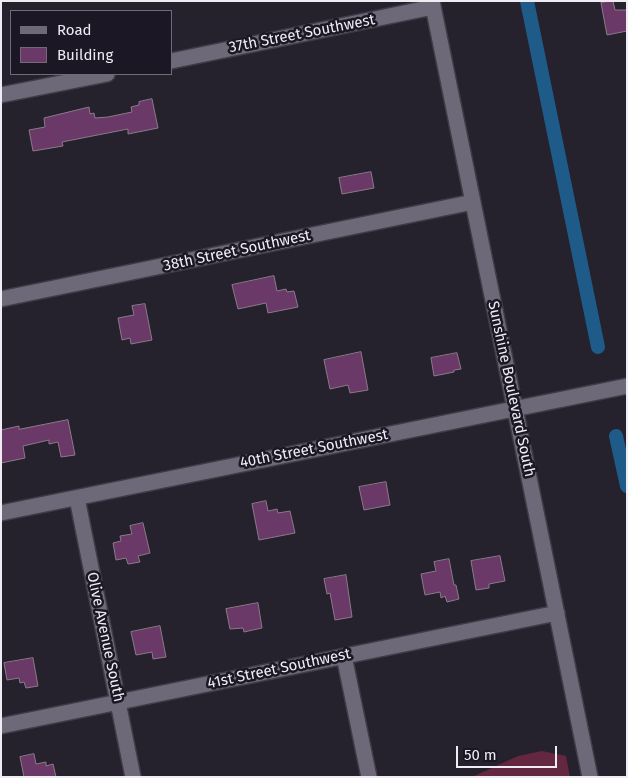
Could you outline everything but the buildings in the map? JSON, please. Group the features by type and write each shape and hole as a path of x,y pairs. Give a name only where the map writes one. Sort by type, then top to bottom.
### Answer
{"street":[{"name":"37th Street Southwest","path":"172,61 433,4"},
{"name":"Sunshine Boulevard South","path":"433,4 590,777"},
{"path":"1,95 103,75"},
{"name":"38th Street Southwest","path":"1,299 473,202"},
{"name":"40th Street Southwest","path":"1,513 627,386"},
{"name":"Olive Avenue South","path":"76,498 133,777"},
{"name":"41st Street Southwest","path":"1,726 557,613"},
{"path":"344,656 369,777"}],"shaded area":[{"path":"542,751 566,756 570,777 472,777 518,756"}],"waterway":[{"path":"527,1 598,347"},
{"path":"616,436 627,486"}]}
